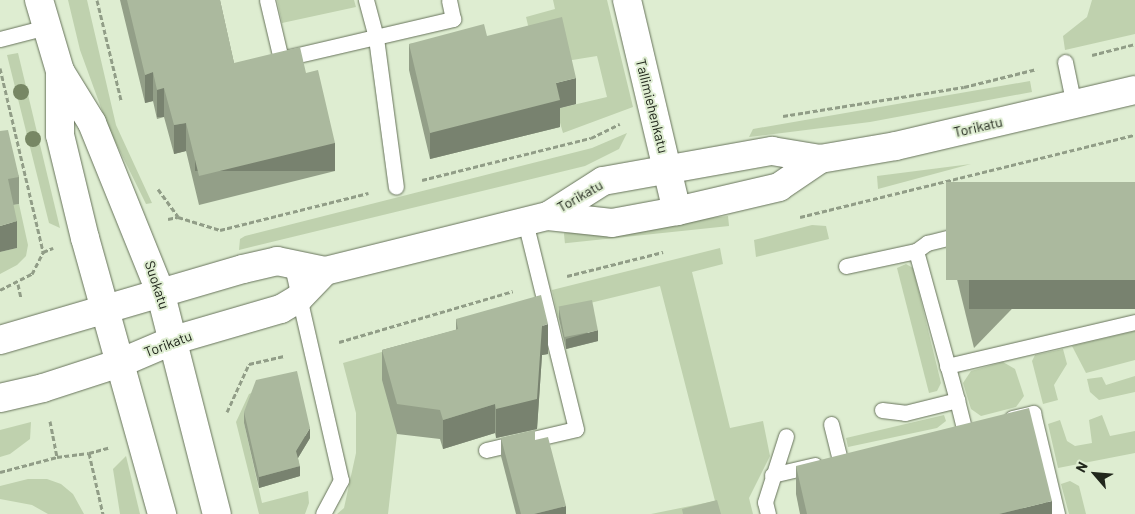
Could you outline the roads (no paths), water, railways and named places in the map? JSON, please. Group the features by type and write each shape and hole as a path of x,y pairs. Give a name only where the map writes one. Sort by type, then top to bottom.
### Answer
{"street":[{"name":"Suokatu","path":"39,0 60,71 92,123 160,291 174,340 216,514"},
{"name":"Tallimiehenkatu","path":"626,0 677,211"},
{"name":"Suokatu","path":"60,71 60,135 104,309 162,514"},
{"name":"Torikatu","path":"0,340 160,291 278,261 291,262 325,271 537,218 603,181 667,168 772,151 820,159 896,146 1135,90"},
{"name":"Torikatu","path":"537,218 612,223 677,211 779,188 820,159"},
{"name":"Torikatu","path":"0,398 120,363 174,340 281,309 300,298 325,271"}],"lane":[{"path":"267,0 281,59 454,19 449,0"},
{"path":"366,0 376,38 396,186"},
{"path":"0,39 46,27"},
{"path":"1065,62 1074,105"},
{"path":"486,450 576,429 537,218"},
{"path":"846,266 916,251 927,243 984,228"},
{"path":"916,251 964,429"},
{"path":"291,262 341,480 323,514"},
{"path":"947,366 1135,322"},
{"path":"882,410 905,413 957,400"},
{"path":"998,421 1033,413 1057,514"},
{"path":"831,424 840,459"},
{"path":"945,434 981,425"},
{"path":"768,514 765,502 772,475 786,436"},
{"path":"772,475 859,454"}]}
